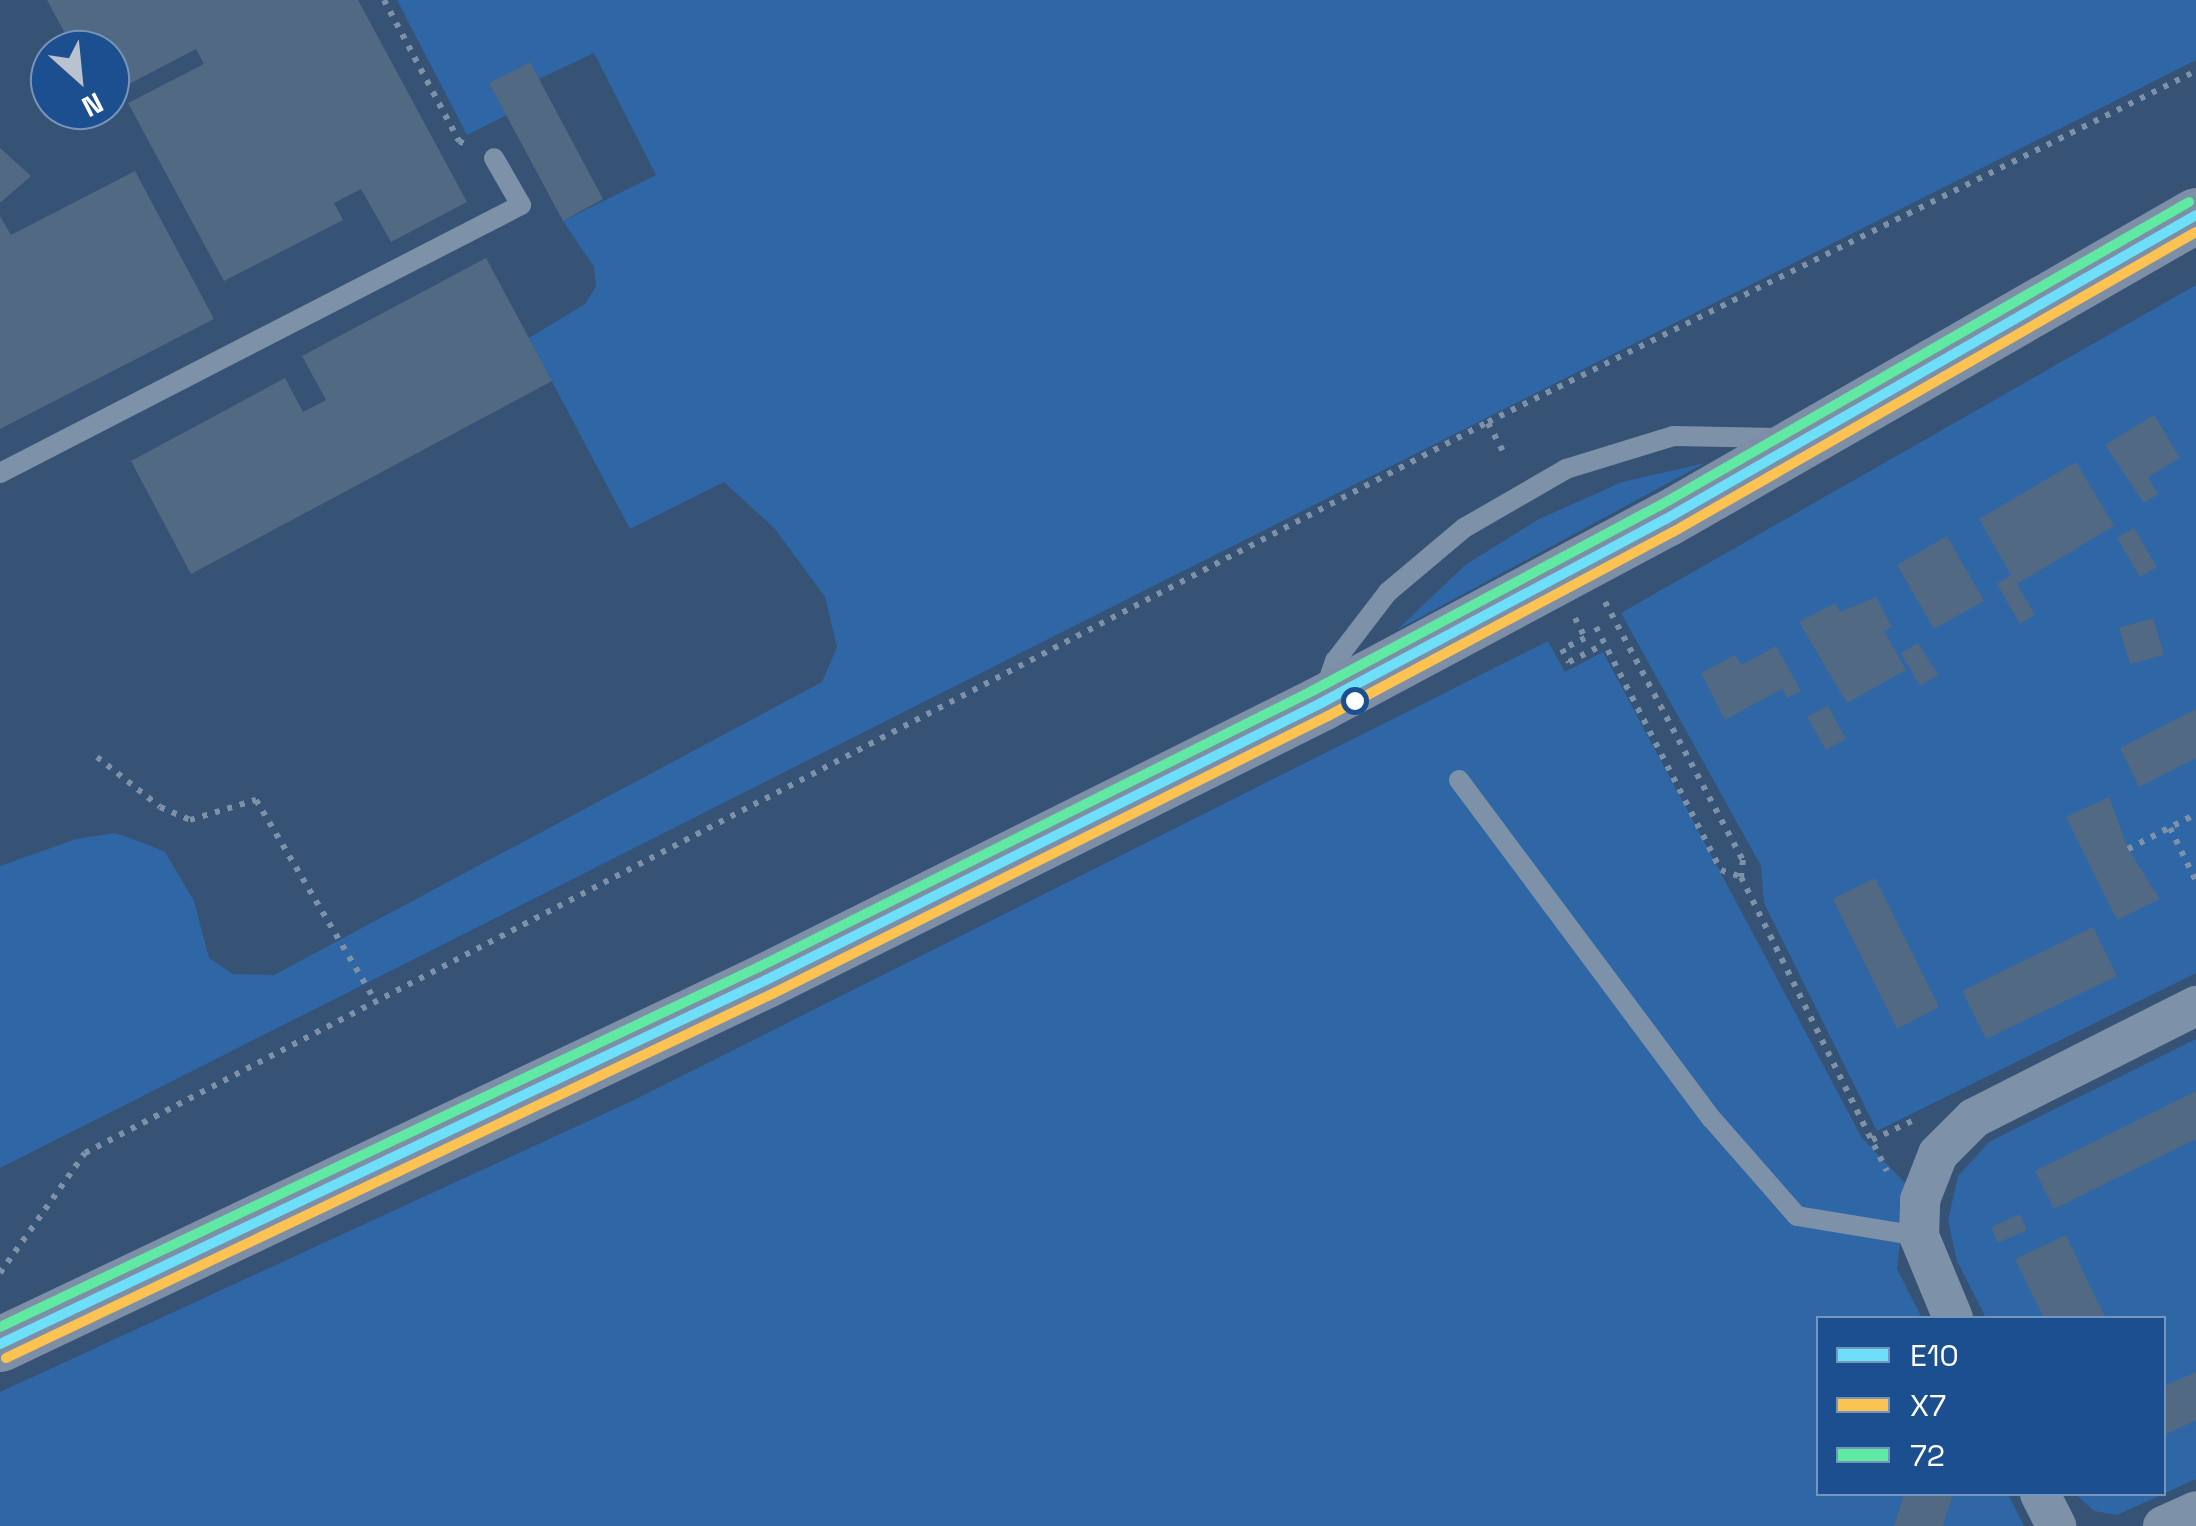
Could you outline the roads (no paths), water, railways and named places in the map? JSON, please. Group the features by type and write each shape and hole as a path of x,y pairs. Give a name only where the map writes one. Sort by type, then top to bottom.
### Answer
{"main road":[{"path":"0,1344 748,989 1321,703 1806,438 2196,215"}],"street":[{"path":"1952,1316 1919,1218 1938,1154 1974,1118 2196,1006"},
{"path":"2041,1496 2056,1526"},
{"path":"2164,1526 2196,1511"}],"lane":[{"path":"0,473 521,205 494,158"},
{"path":"1321,703 1335,661 1388,592 1464,528 1566,469 1673,436 1806,438"},
{"path":"1459,780 1712,1119 1797,1216 1919,1218"}]}
